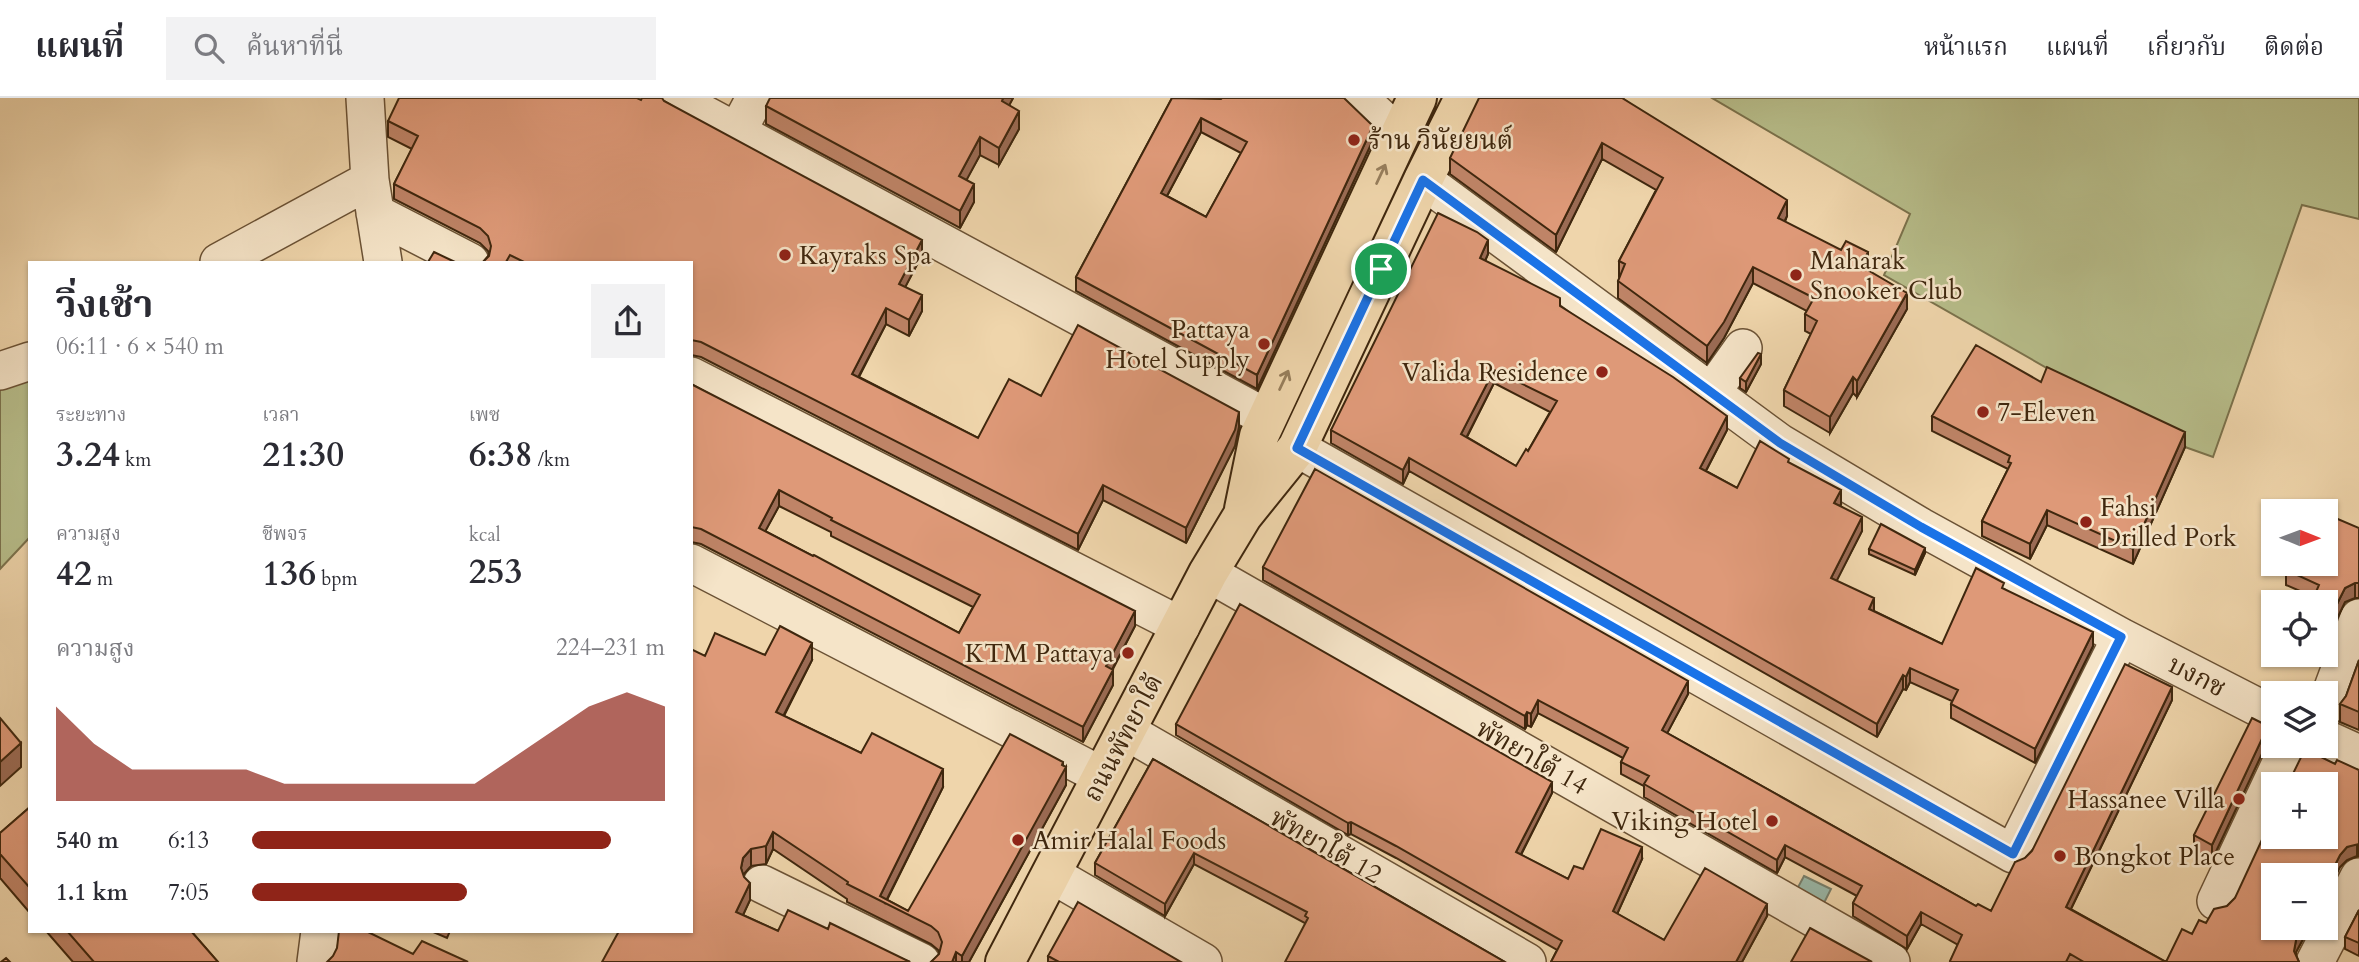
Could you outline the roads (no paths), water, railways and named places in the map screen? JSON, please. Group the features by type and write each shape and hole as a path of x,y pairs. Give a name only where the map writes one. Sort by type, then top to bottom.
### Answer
{"main road":[{"name":"ถนนพัทยาใต้","path":"1243,515 1259,436 1417,98"},
{"name":"ถนนพัทยาใต้","path":"1005,962 1209,573 1243,515 1297,448 1464,98"}],"street":[{"path":"365,98 373,197 383,261"},
{"path":"674,98 1267,418"},
{"path":"737,132 755,98"},
{"path":"1359,98 1399,135"},
{"name":"บงกช","path":"1423,180 1780,443 1921,527 2121,637 2261,709"},
{"path":"221,261 373,197"},
{"path":"373,197 469,261"},
{"path":"1711,393 1743,348"},
{"path":"0,371 28,362"},
{"path":"693,377 1181,626"},
{"path":"1297,448 2013,854 2121,637"},
{"path":"693,564 1102,776"},
{"name":"พัทยาใต้ 14","path":"1209,573 1891,962"},
{"path":"2336,681 2359,618"},
{"name":"พัทยาใต้ 12","path":"1126,731 1527,962"},
{"path":"2338,744 2359,754"},
{"path":"2217,901 2283,758"},
{"path":"1051,874 1203,962"},
{"path":"2315,962 2359,877"},
{"path":"762,884 921,962"},
{"path":"316,962 320,933"}],"place":[{"name":"ร้าน วินัยยนต์","path":"1354,140"},
{"name":"Kayraks Spa","path":"785,255"},
{"name":"Maharak Snooker Club","path":"1796,275"},
{"name":"Pattaya Hotel Supply","path":"1264,344"},
{"name":"Valida Residence","path":"1602,372"},
{"name":"7-Eleven","path":"1983,412"},
{"name":"Fahsi Drilled Pork","path":"2086,522"},
{"name":"KTM Pattaya","path":"1128,653"},
{"name":"Hassanee Villa","path":"2239,799"},
{"name":"Viking Hotel","path":"1772,821"},
{"name":"Amir Halal Foods","path":"1018,840"},
{"name":"Bongkot Place","path":"2060,856"}]}
